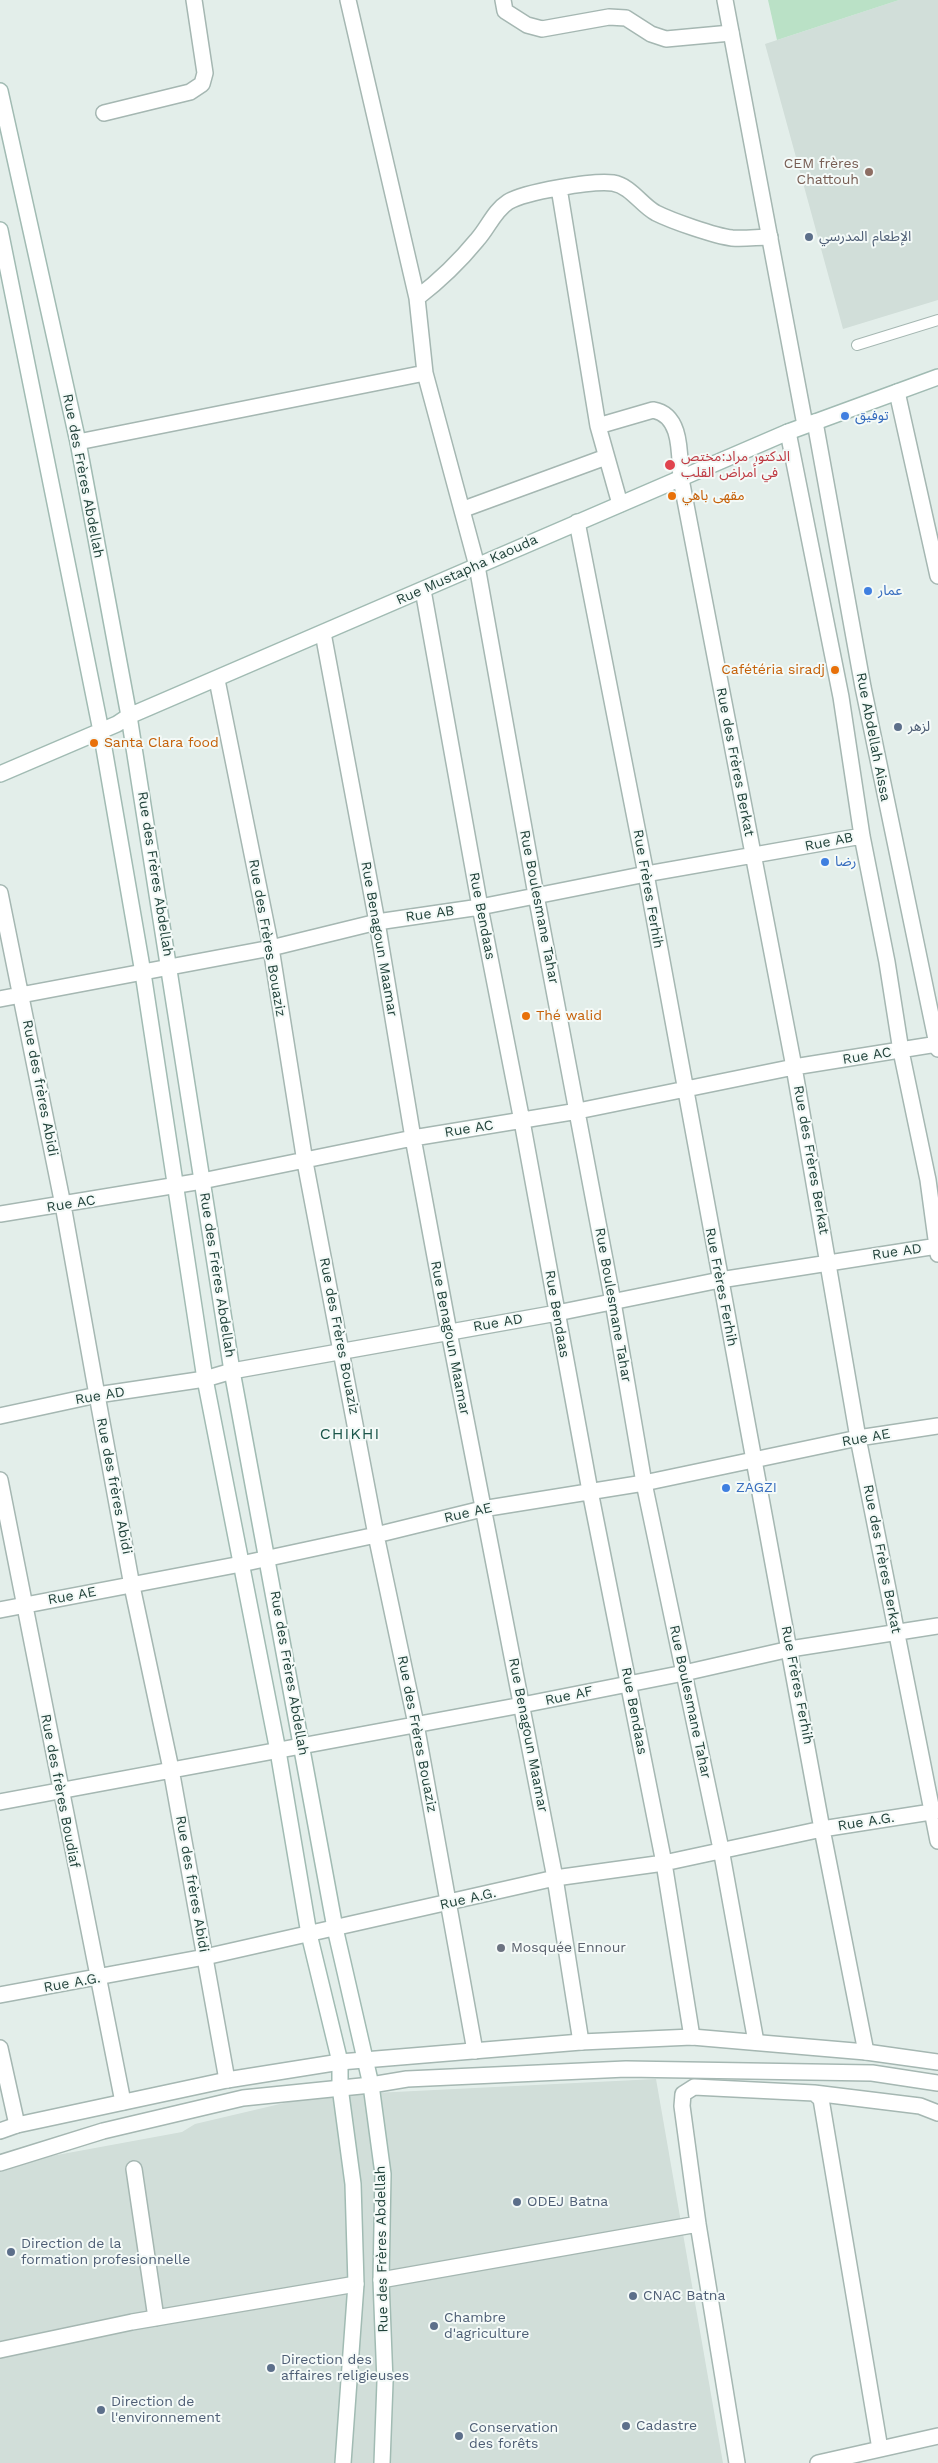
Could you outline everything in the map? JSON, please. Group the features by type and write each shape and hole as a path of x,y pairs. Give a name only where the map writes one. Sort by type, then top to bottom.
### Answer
{"street":[{"path":"104,113 190,92 202,84 205,73 194,0"},
{"name":"Rue Boulesmane Tahar","path":"348,0 417,298 425,373 464,509 477,566 536,895 614,1302 644,1482 721,1849 756,2042"},
{"path":"503,0 505,10 515,18 542,29 609,17 626,18 651,34 666,39 732,33"},
{"name":"Rue Abdellah Aissa","path":"725,0 770,237 938,1046"},
{"name":"Rue des Frères Abdellah","path":"0,91 78,442 129,716 170,966 232,1371 336,1928 371,2085 383,2174 381,2280 385,2382 382,2463"},
{"path":"417,298 444,276 477,242 499,209 508,202 559,188 612,183 622,186 655,212 703,230 731,238 770,237"},
{"path":"559,188 598,426 620,504"},
{"name":"Rue des Frères Abdellah","path":"0,230 101,731 143,973 174,1186 205,1379 278,1751 309,1934 340,2062 340,2087 354,2184 356,2284 343,2463"},
{"path":"78,442 425,373"},
{"name":"Rue Mustapha Kaouda","path":"0,774 101,731 129,716 217,680 577,522 681,480 788,432 938,376"},
{"path":"897,392 938,576"},
{"name":"Rue des Frères Berkat","path":"598,426 653,410 669,416 678,437 681,480 794,1067 858,1438 896,1633 935,1811 938,1841"},
{"path":"788,432 841,697 862,836 887,962 901,1051 928,1180 937,1249"},
{"path":"464,509 606,457"},
{"name":"Rue Frères Ferhih","path":"577,522 646,874 753,1462 866,2052"},
{"name":"Rue Bendaas","path":"423,590 480,907 522,1121 590,1491 664,1863 692,2037"},
{"name":"Rue Benagoun Maamar","path":"323,633 377,922 413,1138 449,1332 555,1878 581,2042"},
{"name":"Rue des Frères Bouaziz","path":"217,680 271,948 305,1162 376,1535 416,1724 475,2051"},
{"name":"Rue AB","path":"0,999 271,948 377,922 480,907 646,874 862,836"},
{"name":"Rue des frères Abidi","path":"0,893 22,994 63,1205 132,1586 170,1769 227,2080"},
{"name":"Rue AC","path":"0,1214 63,1205 305,1162 413,1138 578,1111 684,1091 794,1067 938,1046"},
{"name":"Rue AD","path":"0,1416 97,1396 205,1379 232,1371 557,1313 720,1280 828,1262 937,1249"},
{"name":"Rue AE","path":"0,1610 23,1604 132,1586 241,1564 376,1535 482,1508 644,1482 753,1462 858,1438 938,1426"},
{"name":"Rue des frères Boudiaf","path":"0,1480 123,2102"},
{"name":"Rue AF","path":"0,1802 522,1705 684,1673 790,1649 938,1626"},
{"name":"Rue A.G.","path":"0,1996 205,1957 555,1878 664,1863 721,1849 822,1829 935,1811"},
{"path":"0,2131 17,2125 227,2080 340,2062 581,2042 692,2037 866,2052 938,2062"},
{"path":"0,2048 17,2125"},
{"path":"0,2163 103,2131 243,2098 371,2085 407,2079 626,2069 872,2073 938,2083"},
{"path":"737,2463 698,2224 682,2106 683,2094 694,2087 814,2093 920,2106 938,2112"},
{"path":"814,2093 824,2106 880,2449"},
{"path":"134,2169 156,2318"},
{"path":"381,2280 698,2224"},
{"path":"0,2350 156,2318 356,2284"},
{"path":"818,2463 938,2436"}],"lane":[{"path":"857,346 938,320"}],"shaded area":[{"name":"CEM frères Chattouh","path":"899,0 938,0 938,300 843,329 765,44"},
{"path":"656,2079 723,2463 0,2463 0,2172 46,2157 182,2132 195,2124 314,2096"}],"green space":[{"path":"768,0 899,0 777,40"}],"place":[{"name":"CEM frères Chattouh","path":"869,172"},
{"name":"الإطعام المدرسي","path":"809,237"},
{"name":"توفيق","path":"845,416"},
{"name":"الدكتور مراد:مختص في أمراض القلب","path":"670,465"},
{"name":"مقهى باهي","path":"672,496"},
{"name":"عمار","path":"868,591"},
{"name":"Cafétéria siradj","path":"835,670"},
{"name":"لزهر","path":"898,727"},
{"name":"Santa Clara food","path":"94,743"},
{"name":"رضا","path":"825,862"},
{"name":"Thé walid","path":"526,1016"},
{"name":"ZAGZI","path":"726,1488"},
{"name":"Mosquée Ennour","path":"501,1948"},
{"name":"ODEJ Batna","path":"517,2202"},
{"name":"Direction de la formation profesionnelle","path":"11,2252"},
{"name":"CNAC Batna","path":"633,2296"},
{"name":"Chambre d'agriculture","path":"434,2326"},
{"name":"Direction des affaires religieuses","path":"271,2368"},
{"name":"Direction de l'environnement","path":"101,2410"},
{"name":"Cadastre","path":"626,2426"},
{"name":"Conservation des forêts","path":"459,2436"}],"district":[{"name":"CHIKHI","path":"350,1434"}]}
